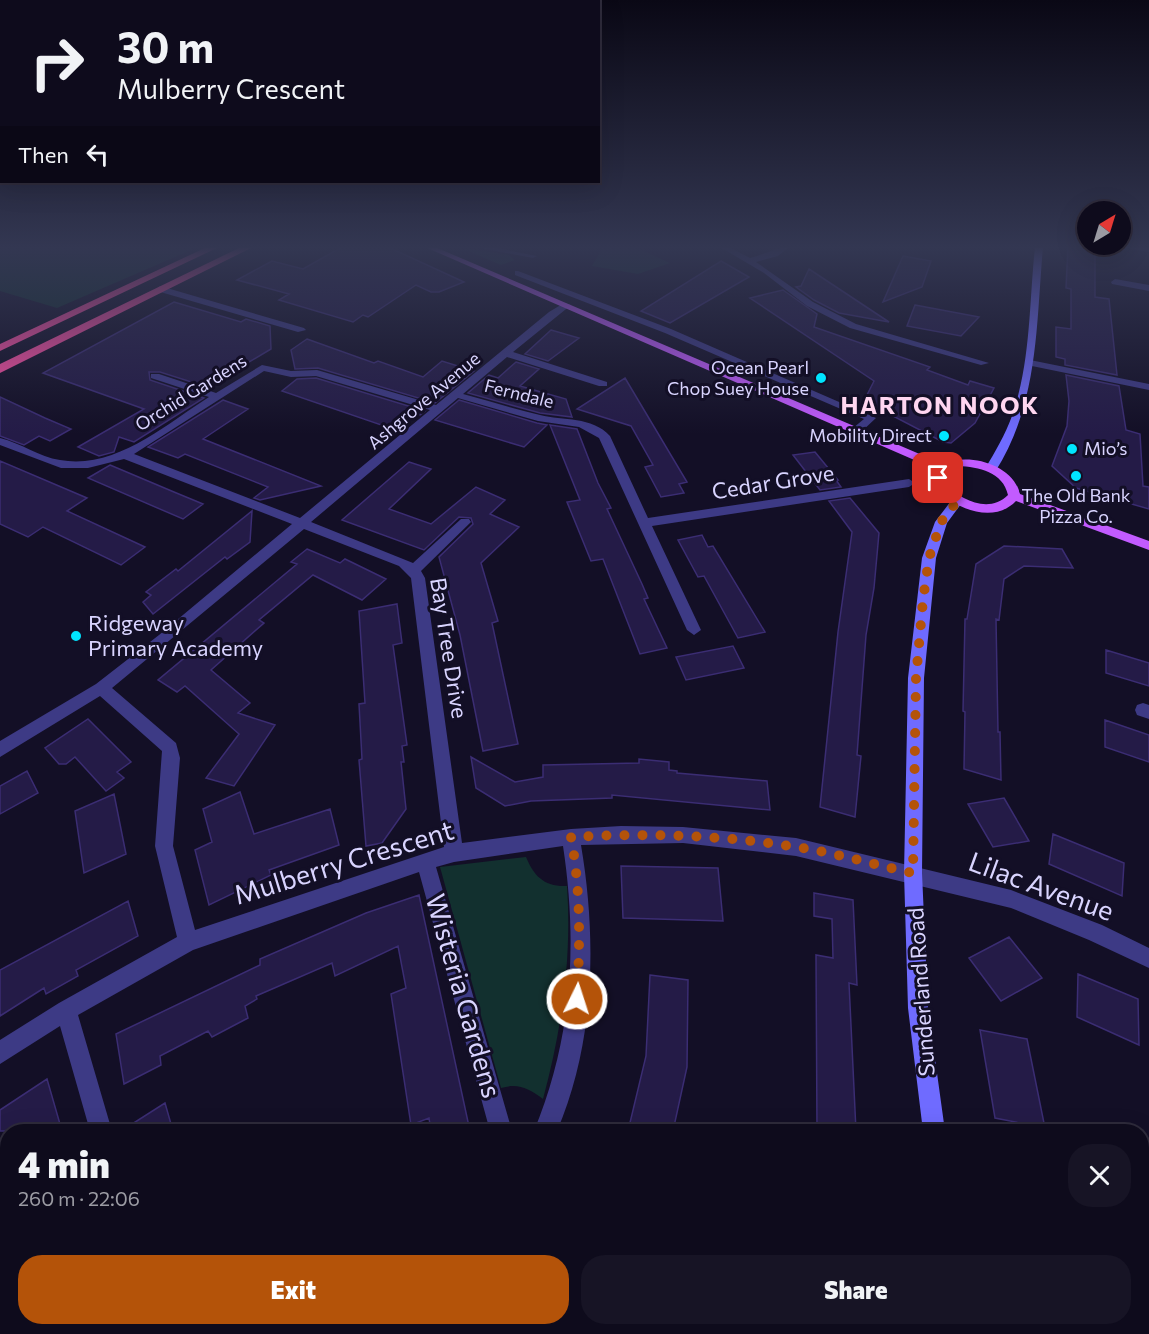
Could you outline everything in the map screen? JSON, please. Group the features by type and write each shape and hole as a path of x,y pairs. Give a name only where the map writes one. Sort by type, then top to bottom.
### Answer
{"highway":[{"path":"0,348 82,309"},
{"path":"0,369 119,309"}],"main road":[{"path":"577,309 942,468"},
{"path":"969,463 991,468 1010,481 1014,489 1014,496 1004,505 995,508 973,506 958,500 939,484 938,473 942,468 969,463"},
{"path":"1014,496 1149,546"}],"street":[{"path":"230,309 301,330"},
{"name":"Ashgrove Avenue","path":"0,750 101,688 304,523 560,309"},
{"path":"612,309 871,418 856,430"},
{"path":"820,309 853,326 984,363"},
{"path":"991,468 1014,430 1026,394 1034,309"},
{"path":"650,342 668,331"},
{"path":"506,353 603,384"},
{"path":"1030,363 1149,387"},
{"name":"Orchid Gardens","path":"0,441 58,466 99,463 125,454 261,368 291,374 318,373 440,410"},
{"path":"155,376 215,396"},
{"name":"Ferndale","path":"457,395 541,419 580,422 595,428 604,436 643,523"},
{"name":"Bay Tree Drive","path":"125,454 404,563 414,570 418,578 425,620 454,853"},
{"name":"Cedar Grove","path":"643,523 909,483"},
{"name":"Sunderland Road","path":"933,1124 918,1008 913,873 916,678 929,558 941,522 958,500"},
{"path":"414,570 465,522"},
{"path":"643,523 694,630"},
{"path":"101,688 170,748 172,758 164,846 188,942"},
{"name":"Mulberry Crescent","path":"0,1053 66,1010 188,942 424,861 454,853 571,837 683,835 796,847 913,873"},
{"path":"548,1124 562,1089 575,1021 581,933 578,871 571,837"},
{"name":"Wisteria Gardens","path":"424,861 499,1124"},
{"name":"Lilac Avenue","path":"913,873 1011,899 1095,932 1149,958"},
{"path":"66,1010 99,1124"}],"green space":[{"path":"526,857 536,875 541,879 552,885 567,886 567,967 560,1020 543,1099 523,1087 501,1088 440,867"}],"building":[{"path":"161,309 198,309 241,322 246,319 270,326 271,349 207,387 160,372 149,372 150,380 204,398 134,442 119,437 114,452 99,456 78,447 144,409 43,373"},
{"path":"310,309 380,309 368,317 363,315 353,322"},
{"path":"644,309 694,309 670,323 641,311"},
{"path":"767,309 810,309 817,314 814,327 930,367 927,370 968,385 970,381 994,388 975,423 951,443 943,442 864,401 874,381"},
{"path":"832,309 870,309 889,322 839,313"},
{"path":"913,309 938,309 979,317 961,336 907,326"},
{"path":"1071,309 1110,309 1117,375 1065,365 1065,359 1056,357 1056,327 1071,329"},
{"path":"551,330 579,338 548,361 525,354"},
{"path":"307,339 374,363 378,361 423,377 442,361 474,371 435,403 318,368 295,369 291,350"},
{"path":"516,362 539,369 520,386 566,399 572,417 540,413 468,393 489,375 498,378"},
{"path":"1066,375 1119,386 1126,430 1140,434 1143,486 1149,487 1149,509 1076,488 1052,466 1067,426 1069,401"},
{"path":"316,378 425,411 420,415 407,411 387,427 282,391 297,379"},
{"path":"625,378 687,482 679,484 684,493 661,497 645,467 653,465 631,426 577,409"},
{"path":"0,397 71,429 50,441 39,436 24,445 0,436"},
{"path":"223,400 248,409 203,439 321,486 260,500 254,498 268,487 185,454 178,458 148,447"},
{"path":"459,400 547,425 524,447 435,420"},
{"path":"550,425 577,429 598,483 611,508 607,509 642,584 648,598 644,599 667,648 640,654 603,559 591,561 567,502 580,500"},
{"path":"815,452 841,487 820,490 793,455"},
{"path":"0,461 87,498 67,511 145,547 121,565 43,527 28,537 0,524"},
{"path":"409,462 431,469 389,509 431,524 476,487 505,500 490,514 519,527 481,563 498,621 492,623 518,744 483,751 460,635 439,557 473,524 471,518 459,517 424,550 342,520"},
{"path":"110,465 203,504 183,519 88,478"},
{"path":"850,498 879,533 874,588 866,635 857,755 861,756 855,817 820,807 838,632 852,532 829,501"},
{"path":"252,511 250,542 227,559 225,557 153,614 143,602 151,595 146,592 176,569 178,571"},
{"path":"702,535 708,547 713,546 765,632 738,638 704,576 698,577 678,540"},
{"path":"1004,546 1062,549 1073,568 1024,566 1004,579 999,620 996,619 1001,780 964,769 965,712 963,711 965,619 967,619 976,564"},
{"path":"307,549 340,563 345,559 386,579 362,600 313,575 259,620 264,623 211,670 250,703 238,713 275,725 234,786 206,778 239,734 185,686 177,692 158,680 297,564 291,562"},
{"path":"397,604 402,643 393,645 407,745 402,746 404,762 401,762 406,809 382,843 366,846 359,760 362,759 359,704 365,703 359,611"},
{"path":"733,646 744,668 686,680 676,657"},
{"path":"1106,650 1149,663 1149,686 1106,673"},
{"path":"88,719 131,762 117,772 124,778 106,791 75,757 66,764 59,764 45,748"},
{"path":"1105,720 1149,735 1149,762 1105,747"},
{"path":"471,757 515,782 543,777 543,765 639,763 639,759 669,762 669,770 677,771 677,773 767,781 770,810 612,795 612,798 531,801 505,806 476,788"},
{"path":"27,771 38,793 0,814 0,786"},
{"path":"240,792 254,834 330,809 339,845 269,870 271,875 209,905 195,850 212,842 203,809"},
{"path":"114,794 126,854 84,873 75,811"},
{"path":"1004,798 1029,841 993,847 968,804"},
{"path":"1053,834 1124,863 1122,896 1049,864"},
{"path":"621,866 718,868 723,921 623,918"},
{"path":"814,893 853,900 857,985 849,983 856,1124 817,1124 816,955 833,958 832,919 814,916"},
{"path":"419,895 468,1124 430,1124 429,1118 411,1124 391,994 406,988 398,946 335,976 332,963 256,996 257,999 245,1006 248,1018 212,1037 208,1031 160,1056 161,1065 124,1084 116,1034 260,965 260,959 366,913"},
{"path":"128,901 138,936 76,970 78,976 46,994 44,988 0,1016 0,970"},
{"path":"1009,937 1042,978 1001,1001 969,958"},
{"path":"1078,974 1138,999 1139,1045 1077,1017"},
{"path":"650,975 688,980 687,1067 675,1124 630,1124 646,1056"},
{"path":"980,1030 1027,1039 1044,1124 1025,1124 995,1118"},
{"path":"47,1079 60,1124 0,1124 0,1110"},
{"path":"165,1103 171,1124 132,1124"}],"place":[{"name":"Ocean Pearl Chop Suey House","path":"821,378"},
{"name":"Mobility Direct","path":"944,436"},
{"name":"Mio’s","path":"1072,449"},
{"name":"The Old Bank Pizza Co.","path":"1076,476"},
{"name":"Ridgeway Primary Academy","path":"76,636"}],"district":[{"name":"HARTON NOOK","path":"940,406"}],"route":[{"path":"577,999 581,933 578,871 571,837 621,834 705,837 796,847 913,873 916,678 923,600 929,558 941,522 958,500 944,491 938,478"}]}
